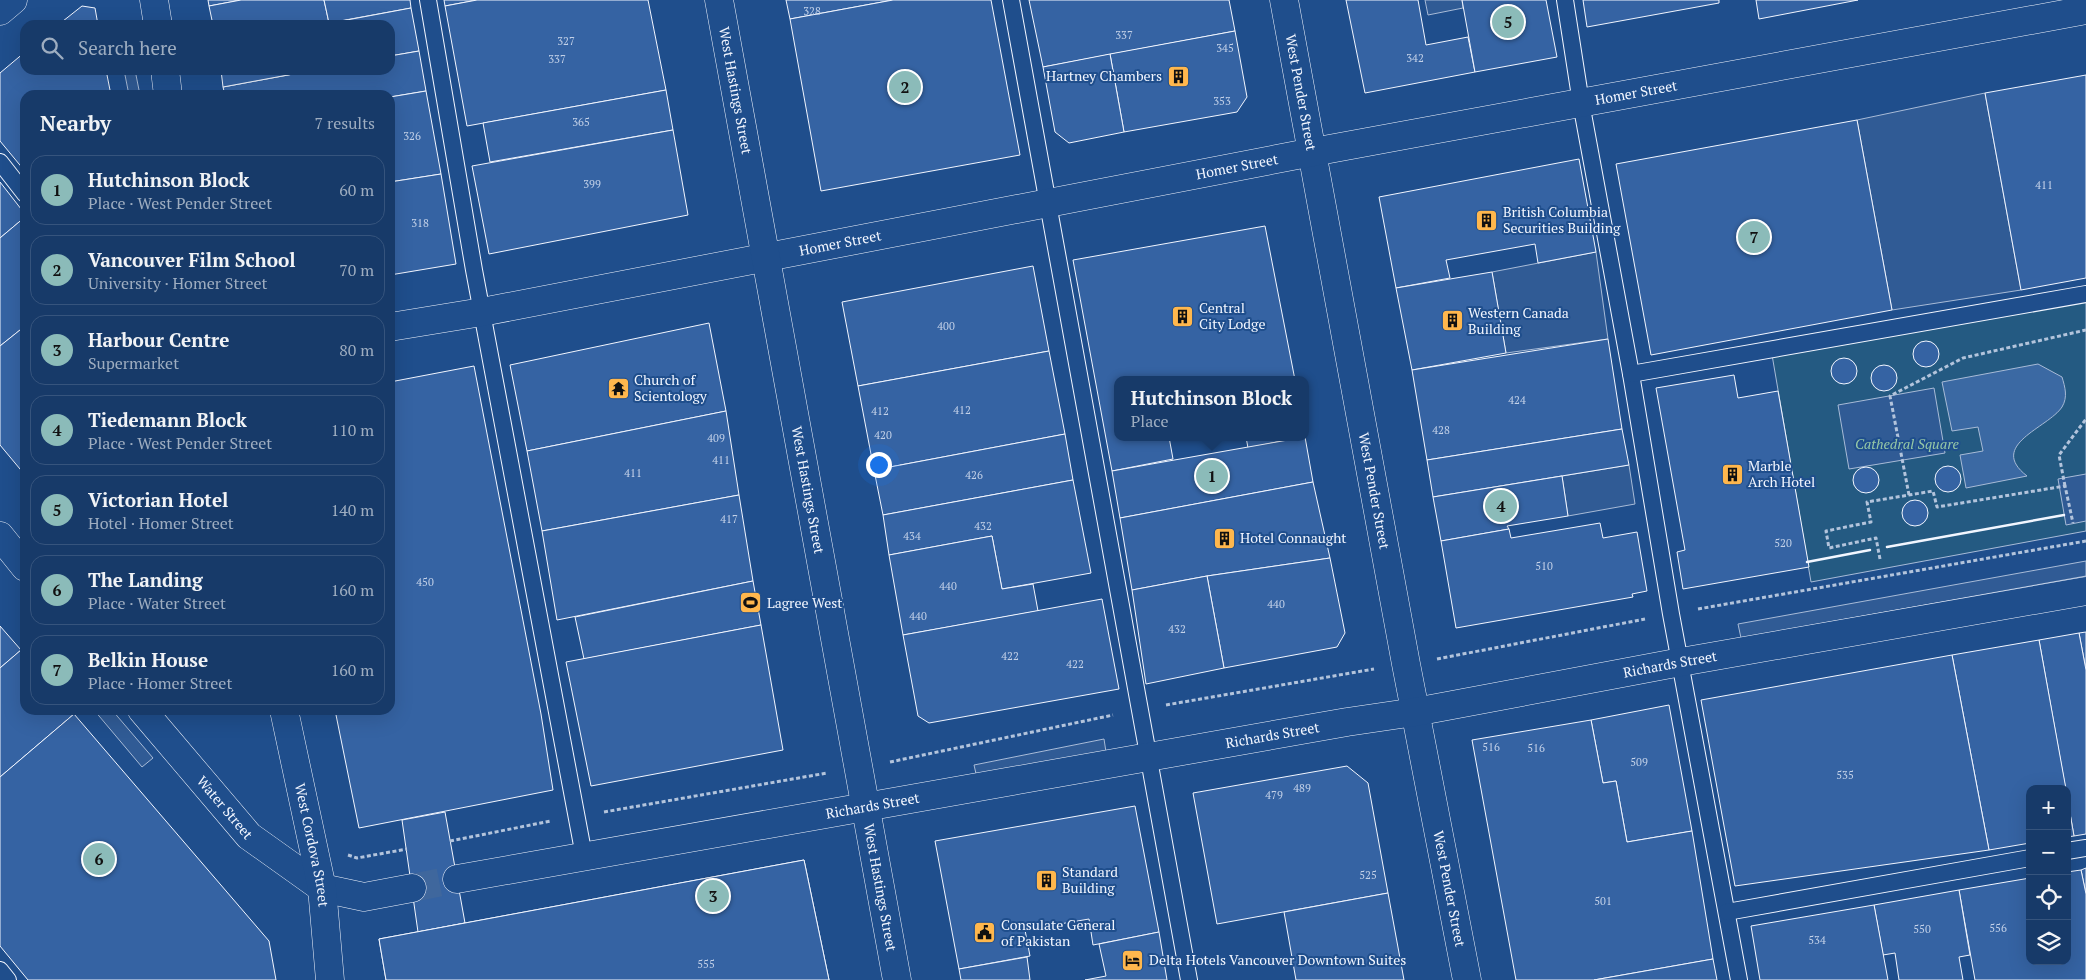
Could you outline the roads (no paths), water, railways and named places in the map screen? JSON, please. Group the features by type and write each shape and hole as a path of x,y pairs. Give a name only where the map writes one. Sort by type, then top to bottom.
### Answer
{"street":[{"path":"0,11 13,0"},
{"path":"154,0 157,20"},
{"name":"West Hastings Street","path":"719,0 897,980"},
{"name":"West Pender Street","path":"1284,0 1415,712 1467,980"},
{"name":"Homer Street","path":"395,326 482,312 1313,152 2086,10"},
{"path":"166,75 167,90"},
{"path":"0,536 20,561"},
{"name":"Richards Street","path":"457,880 1148,757 1415,712 1681,662 2086,591"},
{"name":"Water Street","path":"146,715 249,836 322,888"},
{"name":"West Cordova Street","path":"285,715 322,888 330,980"},
{"path":"322,888 364,897 412,888"}],"lane":[{"path":"428,0 482,312 584,856"},
{"path":"1011,0 1188,980"},
{"path":"1565,0 1581,103 1631,374 1671,614 1739,980"},
{"path":"0,162 20,188"},
{"path":"1631,374 2086,294"},
{"path":"2071,850 2086,848"},
{"path":"1727,912 2026,859"},
{"path":"0,970 8,980"}],"tunnel":[{"path":"412,888 457,879"}],"place":[{"name":"Victorian Hotel","path":"1508,22"},
{"name":"Hartney Chambers","path":"1178,76"},
{"name":"Vancouver Film School","path":"905,87"},
{"name":"British Columbia Securities Building","path":"1487,220"},
{"name":"Belkin House","path":"1754,237"},
{"name":"Central City Lodge","path":"1183,316"},
{"name":"Western Canada Building","path":"1452,321"},
{"name":"Church of Scientology","path":"618,388"},
{"name":"Marble Arch Hotel","path":"1732,474"},
{"name":"Hutchinson Block","path":"1212,476"},
{"name":"Tiedemann Block","path":"1501,506"},
{"name":"Hotel Connaught","path":"1224,538"},
{"name":"Lagree West","path":"751,603"},
{"name":"The Landing","path":"99,859"},
{"name":"Standard Building","path":"1046,880"},
{"name":"Harbour Centre","path":"713,896"},
{"name":"Consulate General of Pakistan","path":"985,933"},
{"name":"Delta Hotels Vancouver Downtown Suites","path":"1133,960"}],"park label":[{"name":"Cathedral Square","path":"1907,444"}]}
